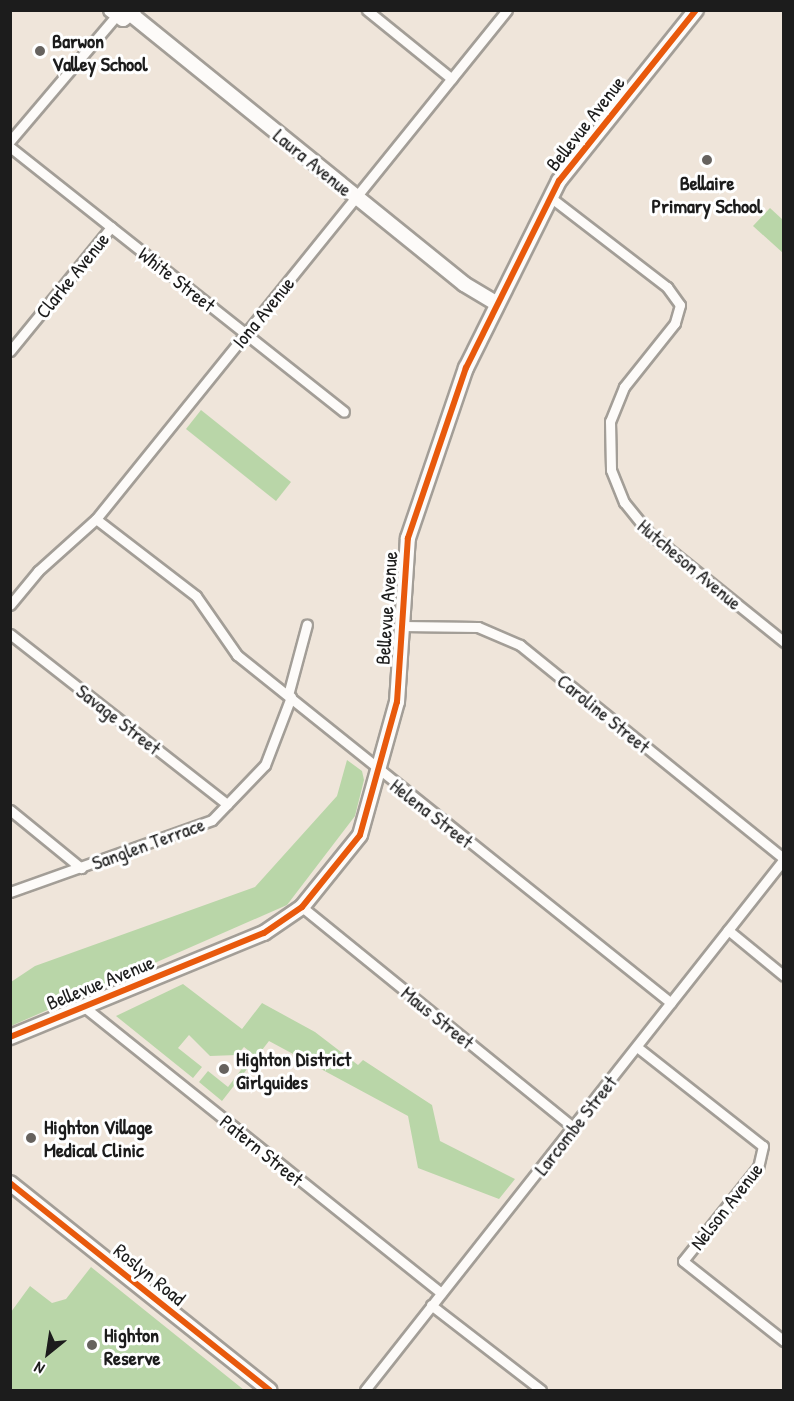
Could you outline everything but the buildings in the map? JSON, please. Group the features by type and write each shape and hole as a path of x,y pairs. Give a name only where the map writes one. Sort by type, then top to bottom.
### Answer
{"street":[{"path":"367,10 452,79"},
{"name":"Iona Avenue","path":"10,605 38,571 96,519 507,10"},
{"name":"Bellevue Avenue","path":"10,1037 264,933 302,907 360,835 381,772 397,702 408,538 443,425 497,304 550,197 573,161 696,10"},
{"path":"10,141 113,14 133,13"},
{"name":"Laura Avenue","path":"133,13 356,197 497,304"},
{"name":"White Street","path":"10,147 344,412"},
{"name":"Hutcheson Avenue","path":"550,197 667,287 680,305 675,323 624,387 610,421 612,470 624,502 649,533 783,642"},
{"name":"Clarke Avenue","path":"10,351 111,227"},
{"name":"Helena Street","path":"96,519 196,596 235,653 671,1003"},
{"name":"Sanglen Terrace","path":"10,892 204,825 228,804 265,765 289,696 307,624"},
{"name":"Caroline Street","path":"402,626 478,627 520,645 783,859"},
{"name":"Savage Street","path":"10,634 228,804"},
{"path":"10,810 81,868"},
{"name":"Larcombe Street","path":"365,1390 783,859"},
{"name":"Maus Street","path":"302,907 573,1127"},
{"path":"728,930 783,976"},
{"name":"Patern Street","path":"83,1006 441,1293"},
{"name":"Nelson Avenue","path":"637,1047 763,1146 766,1155 758,1167 683,1261 783,1341"},
{"name":"Roslyn Road","path":"10,1183 269,1390"},
{"path":"431,1305 541,1390"}],"green space":[{"path":"770,208 783,220 783,253 753,226"},
{"path":"201,410 291,482 276,501 186,429"},
{"path":"347,760 362,771 364,780 355,816 287,905 11,1026 11,982 35,966 255,887 337,796"},
{"path":"183,984 242,1029 262,1003 315,1032 358,1065 363,1060 432,1105 440,1141 515,1179 499,1199 418,1168 408,1116 269,1041 222,1101 199,1082 208,1071 228,1087 253,1054 244,1047 237,1055 210,1056 189,1035 178,1048 202,1067 193,1078 116,1016"},
{"name":"Highton Reserve","path":"91,1267 244,1390 11,1390 11,1312 30,1286 52,1303 66,1299"}],"cycle path":[{"path":"10,1037 264,933 302,907 360,835 397,702 408,538 466,368 559,181 696,10"},
{"path":"10,1183 269,1390"}],"place":[{"name":"Barwon Valley School","path":"40,51"},
{"name":"Bellaire Primary School","path":"707,160"},
{"name":"Highton District Girlguides","path":"224,1069"},
{"name":"Highton Village Medical Clinic","path":"31,1138"},
{"name":"Highton Reserve","path":"92,1345"}]}
